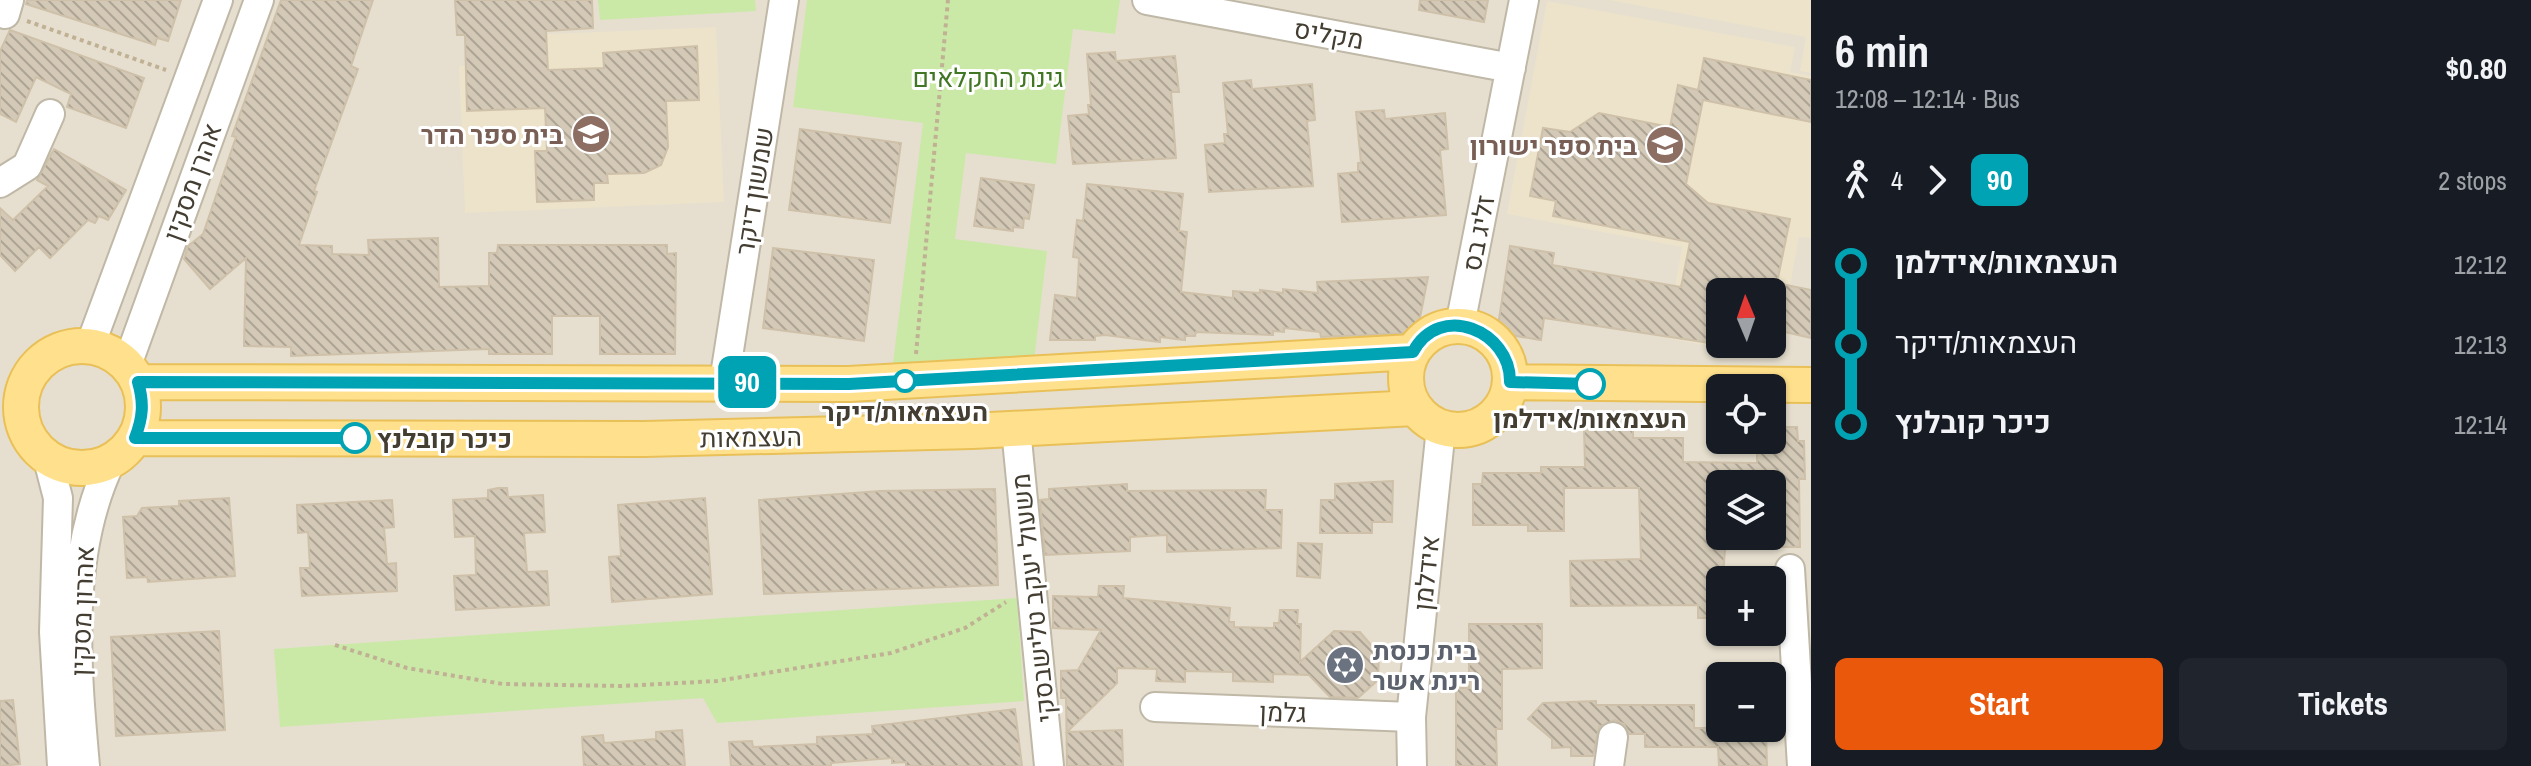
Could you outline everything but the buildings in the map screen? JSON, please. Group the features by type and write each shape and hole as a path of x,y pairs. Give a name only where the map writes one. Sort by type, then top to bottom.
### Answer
{"main road":[{"path":"1460,325 1478,329 1493,339 1504,353 1510,382 1503,405 1492,419 1476,428 1428,418 1405,377 1413,352 1428,335 1460,325"},
{"path":"90,346 111,353 133,374 143,400 143,419 135,438 111,461 85,469 66,467 48,459 12,427 20,412 14,378 54,353 72,347 90,346"},
{"name":"העצמאות","path":"133,374 849,384 1413,352"},
{"path":"1510,382 1811,385"},
{"name":"העצמאות","path":"135,438 644,439 1428,418"}],"street":[{"name":"אהרן מסקין","path":"90,346 218,0"},
{"name":"אהרן מסקין","path":"133,374 259,0"},
{"name":"שמשון דיקר","path":"724,382 784,0"},
{"name":"מקליס","path":"1147,0 1252,10 1511,68"},
{"name":"זליג בס","path":"1460,325 1524,0"},
{"path":"0,183 27,166 50,114"},
{"name":"אידלמן","path":"1412,766 1411,717 1428,418"},
{"name":"משעול יעקב טלישבסקי","path":"1016,429 1049,766"},
{"name":"אהרון מסקין","path":"48,459 58,498 54,632 62,766"},
{"name":"אהרון מסקין","path":"85,766 80,695 81,565 90,508 111,461"},
{"path":"1790,569 1804,673 1802,766"},
{"name":"גלמן","path":"1155,707 1411,717"},
{"path":"1609,766 1613,737"}],"path":[{"path":"913,380 948,0"},
{"path":"7,7 188,77"},
{"path":"335,645 407,668 503,684 622,686 717,681 891,653 965,628 1032,586"}],"shaded area":[{"path":"0,0 1811,0 1811,766 0,766"},
{"path":"1609,0 1811,0 1811,73 1800,71 1806,37"},
{"name":"בית ספר ישורון","path":"1547,1 1795,47 1790,72 1811,76 1811,238 1799,237 1786,308 1786,278 1706,278 1706,345 1666,338 1682,247 1507,214"},
{"name":"בית ספר הדר","path":"716,27 724,202 465,213 459,66 483,65 481,37"}],"green space":[{"path":"598,0 755,0 756,11 600,20"},
{"name":"גינת החקלאים","path":"807,0 1120,0 1115,34 1073,29 1056,164 966,153 955,239 1047,251 1034,361 893,363 923,123 793,107"},
{"path":"1017,598 1024,701 717,723 703,698 280,727 274,649"}],"bus line":[{"name":"90","path":"355,438 135,438 143,419 143,400 138,382 849,384 1413,352 1428,335 1443,327 1460,325 1478,329 1493,339 1504,353 1510,370 1510,382 1590,384"}],"place":[{"name":"בית ספר הדר","path":"591,134"},
{"name":"בית ספר ישורון","path":"1665,145"},
{"name":"העצמאות/דיקר","path":"905,381"},
{"name":"העצמאות/אידלמן","path":"1590,384"},
{"name":"כיכר קובלנץ","path":"355,438"},
{"name":"בית כנסת רינת אשר","path":"1345,665"}]}
